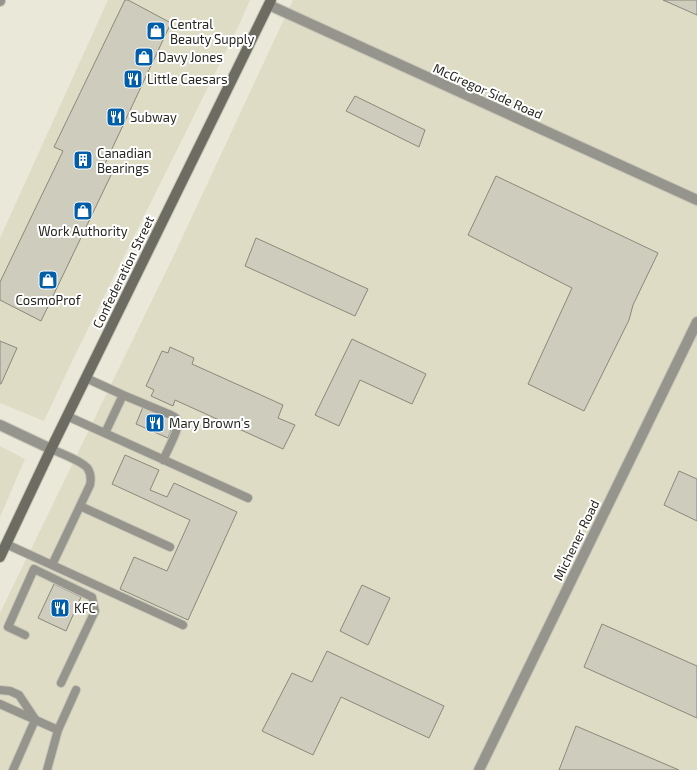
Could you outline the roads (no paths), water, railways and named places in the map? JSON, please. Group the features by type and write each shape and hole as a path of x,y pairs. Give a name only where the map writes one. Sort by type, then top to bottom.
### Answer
{"main road":[{"name":"Confederation Street","path":"0,557 67,416 270,3"}],"street":[{"name":"McGregor Side Road","path":"270,3 697,200"},
{"name":"Michener Road","path":"479,770 697,322"},
{"path":"0,425 51,449"}],"lane":[{"path":"86,378 176,418 178,423 177,429 163,460"},
{"path":"105,433 123,395"},
{"path":"67,416 248,498"},
{"path":"51,449 84,465 89,470 91,477 90,485 52,565"},
{"path":"80,506 170,547"},
{"path":"6,544 183,625"},
{"path":"25,635 8,627 34,569 92,597 95,611 61,683"},
{"path":"0,690 10,690 19,695 35,720"},
{"path":"47,770 58,730 76,690"},
{"path":"0,704 58,730"},
{"path":"13,770 35,720"}],"place":[{"name":"Central Beauty Supply","path":"156,31"},
{"name":"Davy Jones","path":"144,57"},
{"name":"Little Caesars","path":"133,79"},
{"name":"Subway","path":"116,117"},
{"name":"Canadian Bearings","path":"83,160"},
{"name":"Work Authority","path":"83,211"},
{"name":"CosmoProf","path":"48,280"},
{"name":"Mary Brown's","path":"155,423"},
{"name":"KFC","path":"60,608"}]}
